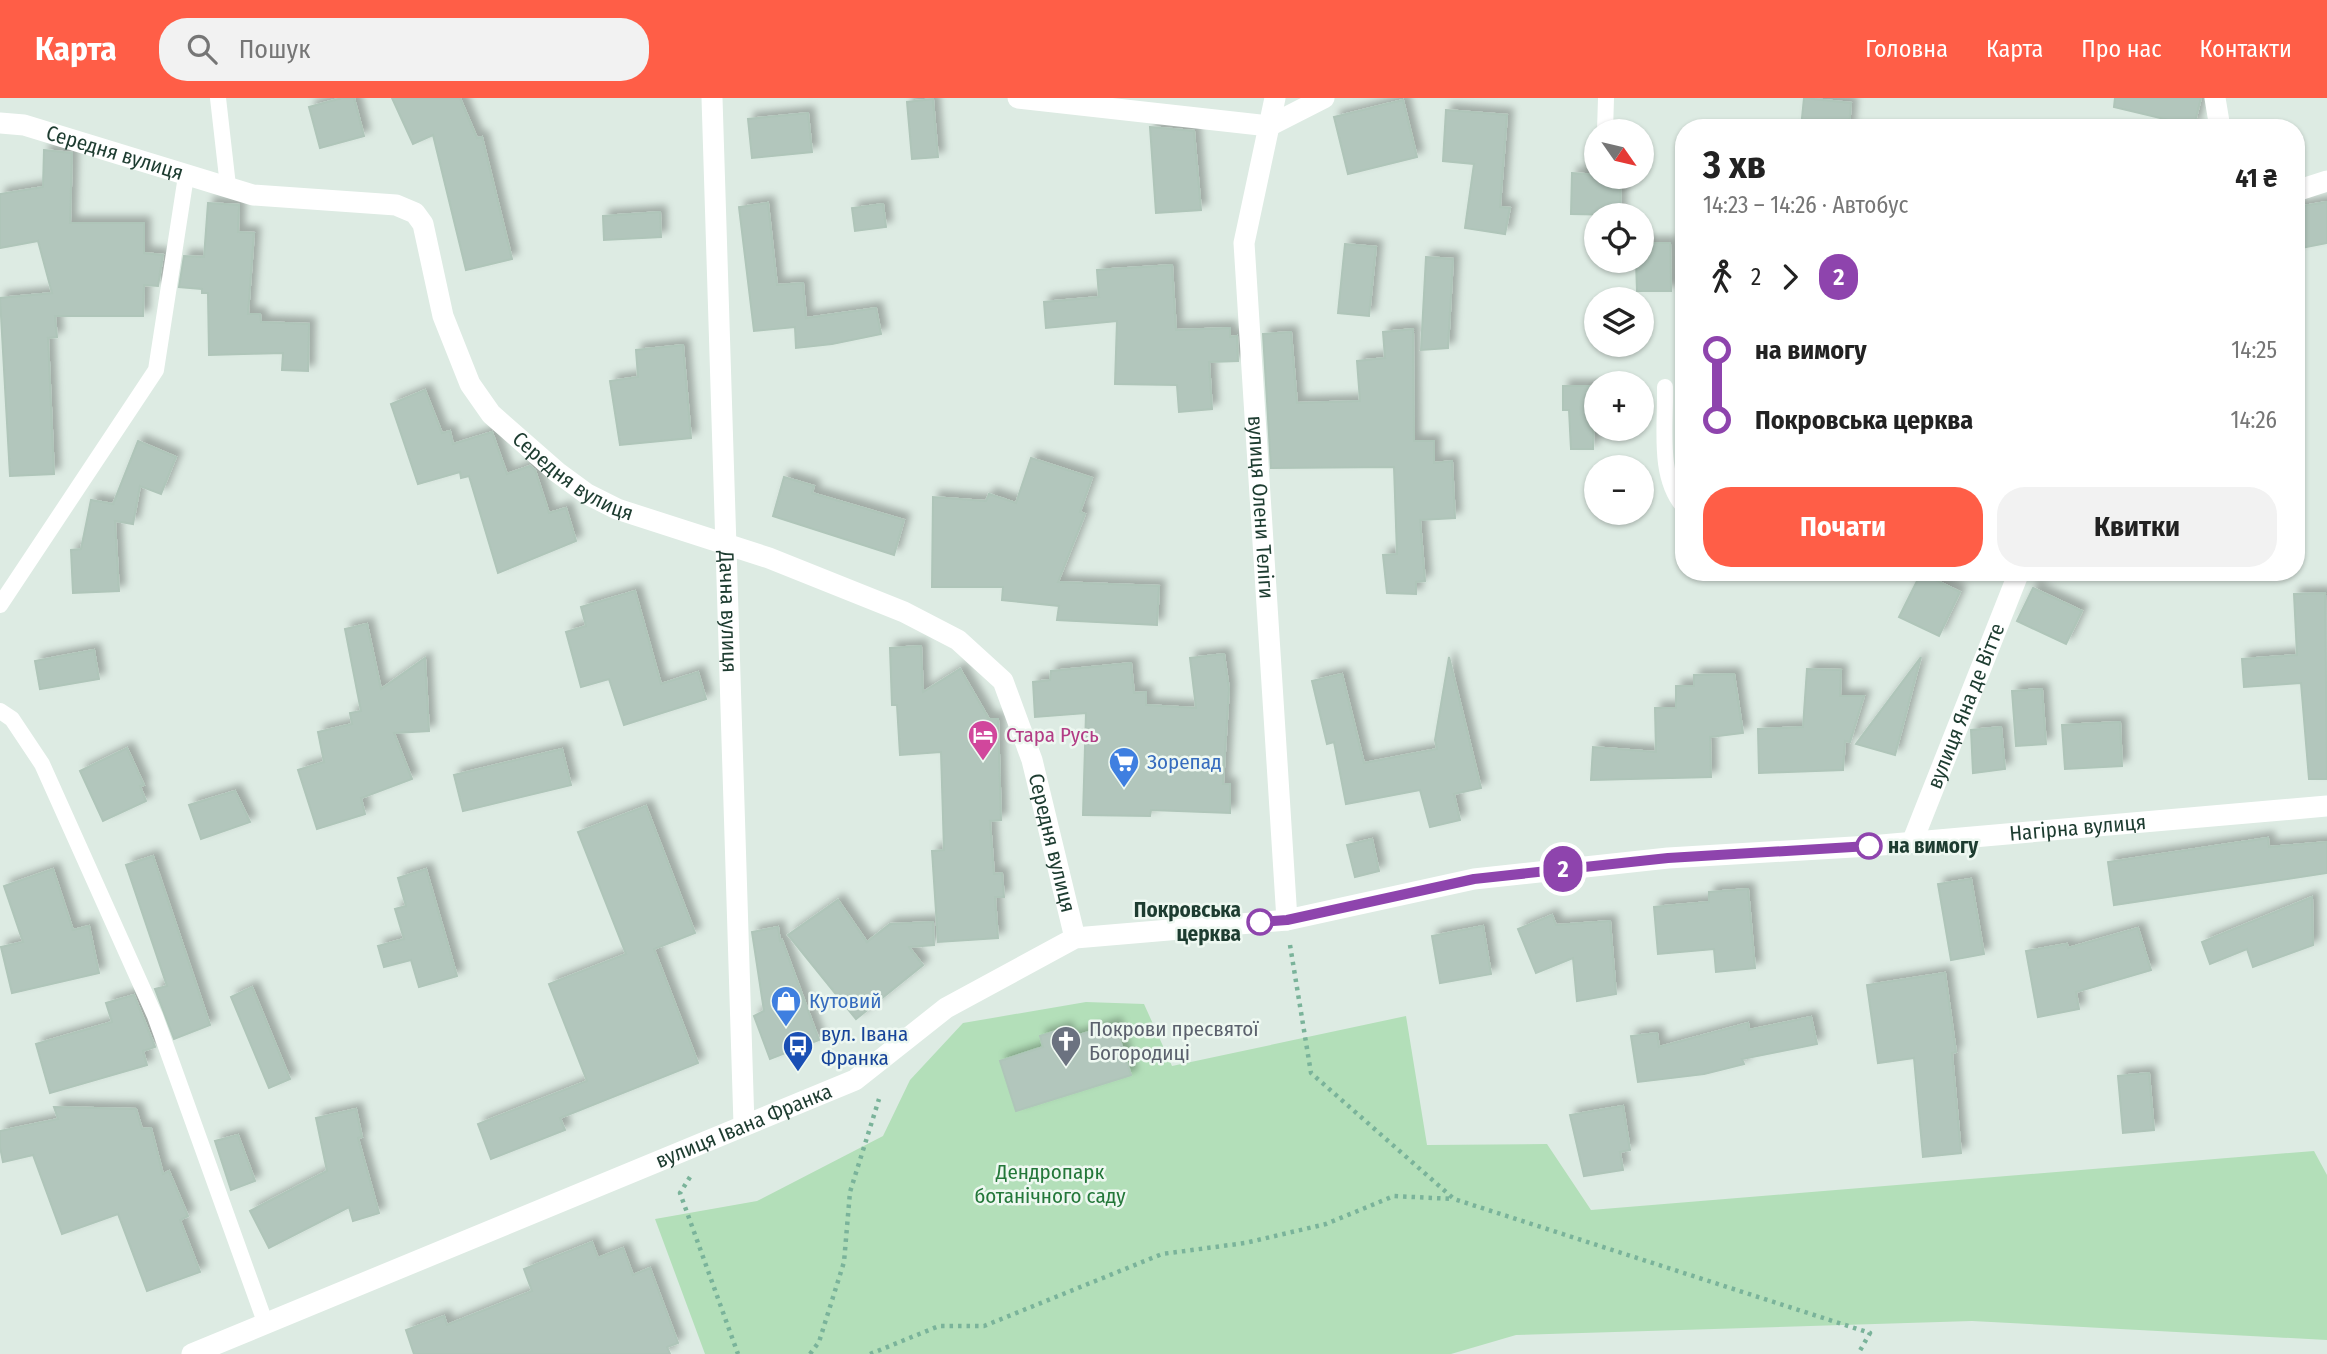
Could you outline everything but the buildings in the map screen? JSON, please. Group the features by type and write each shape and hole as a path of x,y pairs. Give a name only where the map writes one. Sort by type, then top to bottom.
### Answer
{"street":[{"name":"Дачна вулиця","path":"712,98 744,1125"},
{"path":"1018,98 1269,126 1324,98"},
{"name":"вулиця Олени Теліги","path":"1276,98 1244,243 1287,920"},
{"path":"2216,98 2219,119"},
{"name":"Середня вулиця","path":"0,123 50,132 253,195 396,205 415,213 425,230 443,316 470,384 491,414 521,443 587,494 617,509 769,558 904,612 958,640 1003,681 1032,760 1075,938"},
{"path":"2305,188 2327,181"},
{"name":"вулиця Яна де Вітте","path":"1913,840 2014,581"},
{"name":"Нагірна вулиця","path":"1287,920 1474,879 1668,858 1870,846 1913,840 2327,806"},
{"name":"вулиця Івана Франка","path":"192,1354 855,1080 946,1008 1075,938 1287,920"}],"lane":[{"path":"218,98 229,186"},
{"path":"1605,119 1606,98"},
{"path":"0,606 156,370 186,176"},
{"path":"1665,387 1666,466 1675,497"},
{"path":"0,711 12,719 42,764 155,1016 265,1322"}],"path":[{"path":"1287,920 1311,1073 1454,1199"},
{"path":"810,1354 819,1342 844,1262 850,1192 879,1099"},
{"path":"714,1138 680,1193 738,1354"},
{"path":"870,1354 939,1326 984,1326 1162,1254 1245,1243 1326,1224 1394,1196 1454,1199 1870,1333 1858,1354"}],"green space":[{"name":"Дендропарк ботанічного саду","path":"1086,1002 1144,1004 1172,1066 1406,1016 1427,1145 1547,1144 1591,1210 2314,1151 2327,1175 2327,1340 1972,1321 1516,1335 1451,1354 705,1354 655,1219 757,1201 883,1136 910,1080 963,1023"}],"bus line":[{"name":"2","path":"1260,922 1287,920 1474,879 1668,858 1869,846"}],"place":[{"name":"Стара Русь","path":"983,762"},
{"name":"Зорепад","path":"1124,789"},
{"name":"на вимогу","path":"1869,846"},
{"name":"Покровська церква","path":"1260,922"},
{"name":"Кутовий","path":"786,1028"},
{"name":"Покрови пресвятої Богородиці","path":"1066,1068"},
{"name":"вул. Івана Франка","path":"798,1073"}]}
